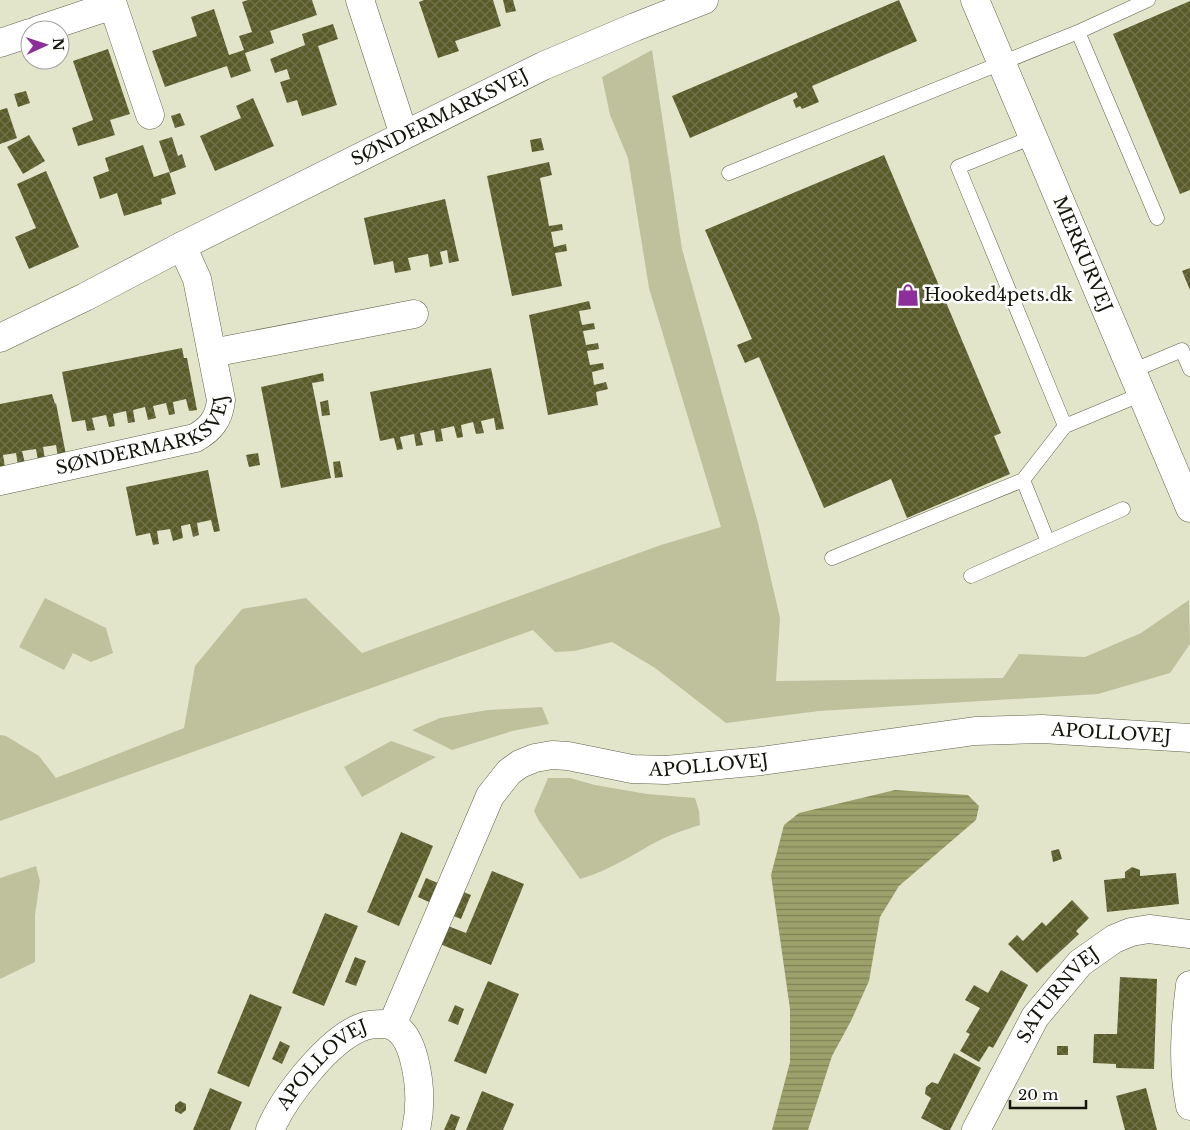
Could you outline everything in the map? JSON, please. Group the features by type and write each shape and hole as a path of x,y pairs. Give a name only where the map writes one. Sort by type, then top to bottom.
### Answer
{"street":[{"path":"360,0 404,135"},
{"name":"SØNDERMARKSVEJ","path":"2,332 86,297 182,246 542,66 704,0"},
{"name":"MERKURVEJ","path":"974,0 1190,508"},
{"path":"68,20 113,5 150,115"},
{"path":"0,42 20,35"},
{"name":"SØNDERMARKSVEJ","path":"6,479 195,438 206,432 215,423 220,412 221,400 197,279 182,246"},
{"name":"SØNDERMARKSVEJ","path":"212,353 414,314"},
{"name":"APOLLOVEJ","path":"392,1025 490,796 509,772 535,758 552,755 568,756 632,769 666,770 762,761 975,732 1042,729 1190,738"},
{"name":"SATURNVEJ","path":"976,1130 1035,1017 1080,963 1114,939 1132,932 1149,929 1190,934"},
{"path":"1190,985 1186,1011 1185,1053 1190,1106"},
{"name":"APOLLOVEJ","path":"270,1130 274,1121 312,1067 340,1039 366,1025 392,1025 402,1033 410,1044 417,1073 420,1114 416,1130"}],"lane":[{"path":"729,173 1078,32 1148,0"},
{"path":"1078,32 1158,218"},
{"path":"1033,137 958,167 1065,426"},
{"path":"832,558 1023,480 1065,426 1137,383 1182,350 1190,369"},
{"path":"1023,480 1048,542"},
{"path":"971,576 1123,509"}],"shaded area":[{"path":"652,50 682,249 758,523 780,618 776,681 1003,678 1019,654 1085,657 1141,633 1189,600 1190,644 1170,673 1098,694 819,711 726,723 655,668 612,642 574,651 555,652 533,630 0,821 0,735 6,736 39,756 56,778 184,728 195,666 242,609 306,598 362,653 661,545 721,527 649,288 628,158 610,115 602,77"},
{"path":"45,598 106,628 113,653 91,662 73,653 64,670 19,647"},
{"path":"542,707 549,724 512,731 452,750 412,730 440,718 488,710"},
{"path":"391,741 436,757 362,797 344,767"},
{"path":"548,778 570,778 595,785 647,794 695,798 699,811 700,825 665,838 611,867 580,879 534,811"},
{"path":"895,790 968,795 979,806 976,820 899,886 880,917 869,981 851,1021 832,1056 808,1130 772,1130 790,1062 790,1009 771,875 784,825 799,813"},
{"path":"36,866 40,881 35,915 35,962 0,979 0,878"}],"building":[{"path":"248,0 312,0 317,15 270,31 274,43 245,53 251,71 231,78 227,66 165,87 152,51 197,36 191,17 214,9 229,55 244,50 239,36 252,32 242,2"},
{"path":"424,0 493,0 501,26 455,41 459,51 438,58 419,2"},
{"path":"503,0 513,0 516,11 506,13"},
{"path":"899,0 917,41 812,86 819,102 802,109 800,106 796,108 793,100 798,97 796,92 690,138 672,96"},
{"path":"1190,1 1190,190 1180,194 1113,34"},
{"path":"333,24 338,39 318,46 337,105 302,116 297,100 287,103 280,82 290,79 287,69 275,73 270,59 305,45 302,34"},
{"path":"108,49 130,114 110,120 115,135 78,146 72,128 93,120 73,61"},
{"path":"26,91 30,103 18,107 14,94"},
{"path":"253,98 274,146 215,171 200,136 241,118 236,106"},
{"path":"7,108 17,138 0,144 0,110"},
{"path":"180,113 185,125 175,128 171,116"},
{"path":"29,135 45,161 23,174 7,147"},
{"path":"172,137 178,156 182,154 186,167 170,173 159,141"},
{"path":"541,138 544,150 532,152 530,140"},
{"path":"143,145 154,177 169,172 176,194 161,199 162,204 124,216 117,193 100,199 93,177 109,171 105,158"},
{"path":"884,155 1001,433 994,436 1010,474 907,518 891,479 824,508 759,357 745,363 737,345 752,339 705,230"},
{"path":"549,162 552,175 540,178 549,226 562,224 563,230 551,232 554,247 566,244 567,251 555,253 562,286 512,296 487,176"},
{"path":"46,171 79,247 29,269 15,237 36,228 17,184"},
{"path":"445,199 459,261 449,263 447,250 440,252 443,264 430,267 428,254 408,258 411,270 395,273 393,261 374,265 364,218"},
{"path":"1190,268 1190,290 1182,271"},
{"path":"589,301 591,309 579,311 582,325 594,323 595,329 583,331 586,345 598,343 599,349 587,351 590,365 603,363 604,369 592,372 594,385 606,382 608,389 596,392 598,405 548,415 529,315"},
{"path":"182,348 184,358 187,358 197,410 189,411 186,399 173,402 175,414 169,415 166,403 153,406 156,418 148,420 145,407 133,410 135,422 128,423 126,411 113,414 115,426 109,427 106,415 92,418 95,430 87,431 85,420 72,422 62,372"},
{"path":"491,368 504,429 496,430 494,418 481,421 484,433 476,434 473,422 461,425 463,437 457,438 454,426 441,429 443,441 436,442 434,430 420,433 423,445 416,446 414,434 400,437 403,449 397,450 394,438 380,441 370,392"},
{"path":"323,373 324,381 312,383 331,478 281,488 261,387"},
{"path":"52,394 56,403 66,455 58,457 56,445 43,447 45,459 38,461 36,449 22,451 25,463 18,465 16,453 3,455 5,467 0,468 0,404"},
{"path":"328,400 330,415 322,416 320,402"},
{"path":"258,453 260,465 249,467 246,455"},
{"path":"340,461 343,477 335,478 333,462"},
{"path":"208,470 220,531 214,532 211,520 197,523 199,535 193,537 190,524 181,526 183,538 173,541 170,529 157,531 159,544 153,545 150,533 136,536 126,487"},
{"path":"401,832 433,846 399,926 367,912"},
{"path":"1059,849 1062,859 1053,862 1051,851"},
{"path":"1132,867 1140,870 1140,876 1176,873 1179,904 1107,912 1104,880 1125,878 1125,872"},
{"path":"492,871 524,884 491,965 440,944 448,926 466,933"},
{"path":"426,878 440,884 431,903 418,897"},
{"path":"461,891 471,895 461,919 451,915"},
{"path":"1072,900 1089,918 1076,931 1079,934 1037,973 1008,944 1017,935 1023,941 1042,922 1046,926"},
{"path":"325,913 358,926 324,1006 292,993"},
{"path":"355,957 366,961 356,986 345,982"},
{"path":"1001,970 1028,985 993,1048 989,1046 979,1062 960,1051 970,1034 966,1032 980,1008 965,1000 974,985 988,993"},
{"path":"1120,977 1157,979 1154,1069 1116,1068 1116,1064 1093,1063 1094,1034 1117,1034"},
{"path":"488,981 519,994 486,1074 454,1061"},
{"path":"250,994 282,1007 249,1087 217,1073"},
{"path":"455,1005 464,1009 458,1025 448,1021"},
{"path":"280,1041 290,1046 282,1064 272,1059"},
{"path":"1057,1046 1068,1046 1068,1055 1057,1055"},
{"path":"954,1053 981,1068 950,1130 944,1130 921,1118 931,1098 925,1094 926,1087 932,1082 938,1084"},
{"path":"210,1088 242,1102 230,1130 193,1130"},
{"path":"1146,1088 1157,1130 1125,1130 1116,1096"},
{"path":"482,1091 514,1104 503,1130 466,1130"},
{"path":"180,1101 186,1104 186,1110 181,1114 175,1111 175,1105"},
{"path":"451,1114 460,1117 455,1130 444,1130"}],"place":[{"name":"Hooked4pets.dk","path":"908,295"}]}
